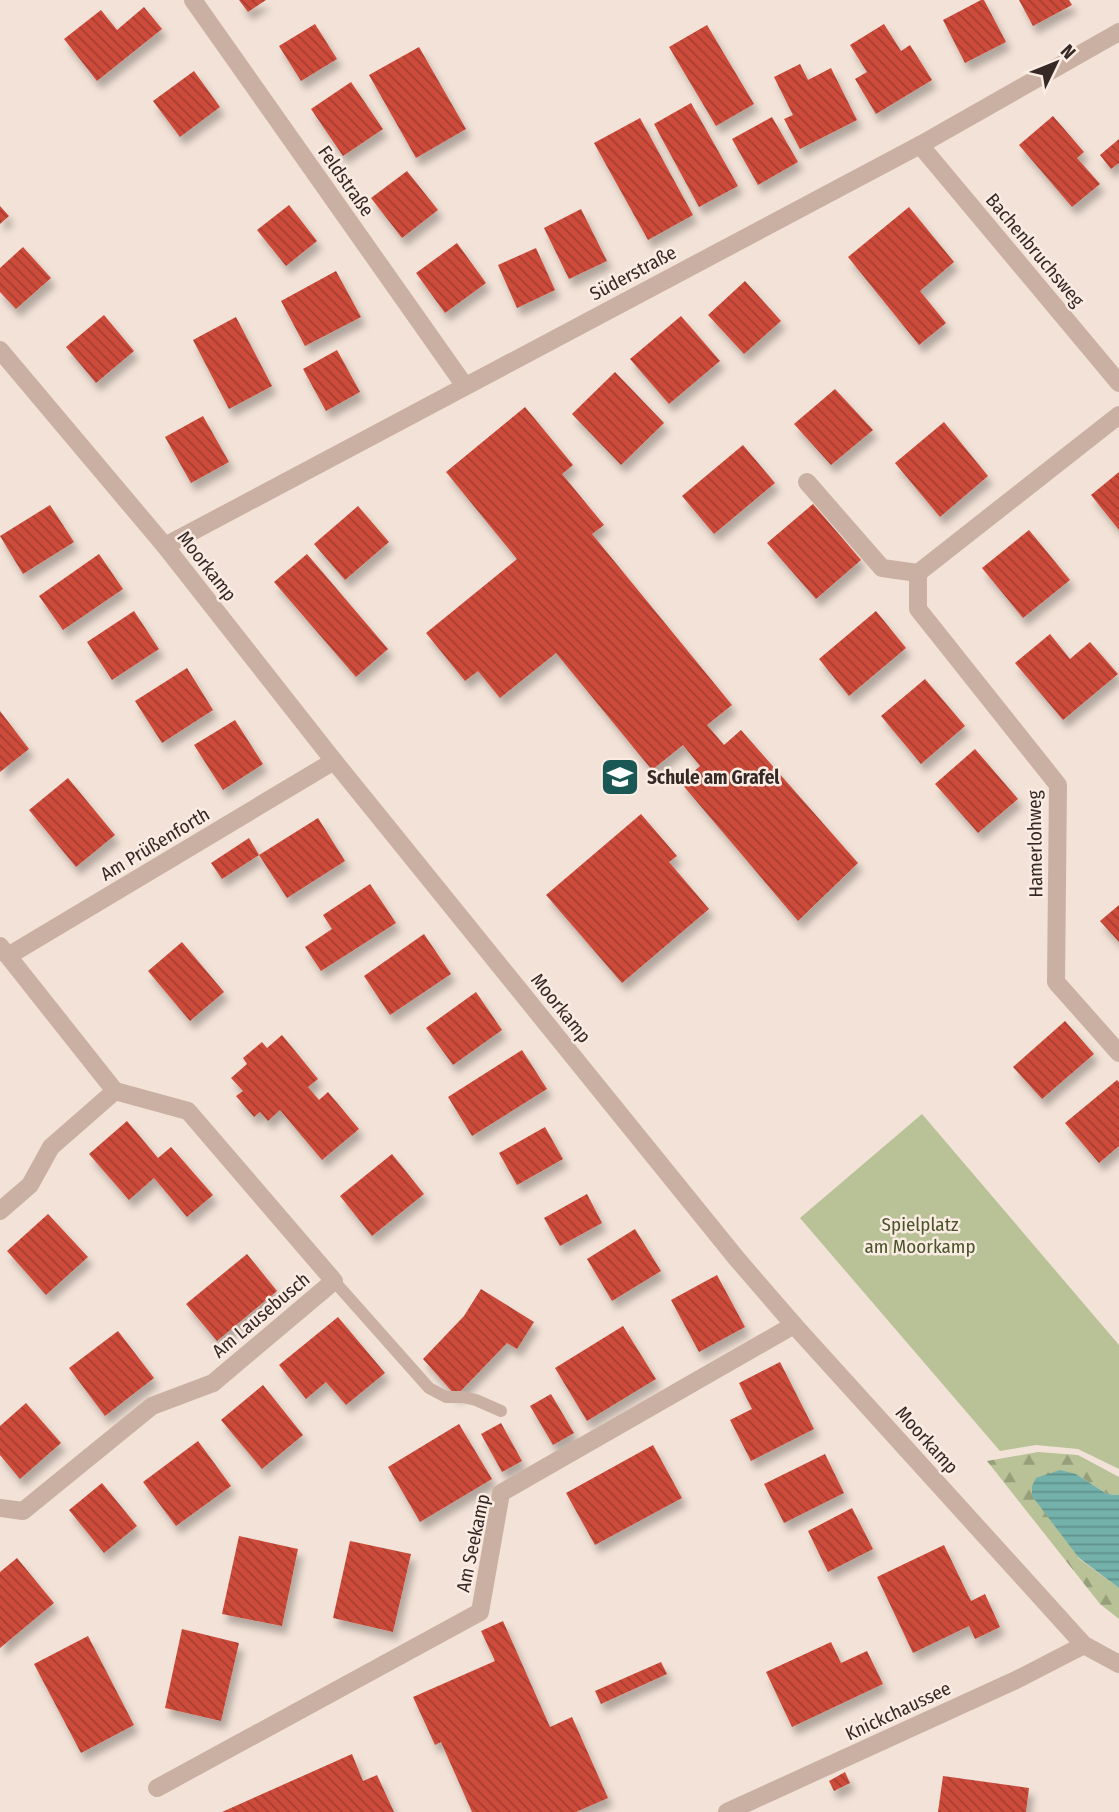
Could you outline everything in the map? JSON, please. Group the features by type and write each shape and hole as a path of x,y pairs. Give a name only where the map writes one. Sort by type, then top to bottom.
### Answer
{"street":[{"name":"Feldstraße","path":"193,0 465,386"},
{"name":"Süderstraße","path":"165,546 920,145 1119,32"},
{"name":"Bachenbruchsweg","path":"920,145 1119,383"},
{"name":"Moorkamp","path":"0,350 165,546 334,761 737,1259 1084,1645 1119,1664"},
{"path":"807,482 882,568 918,573 1119,415"},
{"name":"Hamerlohweg","path":"918,573 918,609 1058,785 1056,982 1119,1053"},
{"name":"Am Prüßenforth","path":"4,951 334,761"},
{"path":"0,1211 30,1185 51,1147 115,1091 4,951"},
{"name":"Am Lausebusch","path":"0,1508 23,1511 152,1406 213,1383 334,1280 188,1111 115,1091"},
{"name":"Am Seekamp","path":"157,1788 480,1612 501,1493 794,1325"},
{"name":"Knickchaussee","path":"727,1812 1016,1680 1084,1645"}],"lane":[{"path":"334,1280 429,1388 446,1397 476,1400 501,1411"}],"green space":[{"name":"Spielplatz am Moorkamp","path":"922,1114 1119,1345 1119,1469 1078,1449 1036,1445 1000,1451 800,1218"},
{"path":"1038,1452 1078,1455 1119,1477 1119,1495 1107,1494 1076,1474 1078,1558 1119,1588 1119,1619 1100,1604 987,1461"}],"water":[{"path":"1060,1470 1076,1474 1107,1494 1119,1495 1119,1588 1079,1558 1032,1496 1032,1486 1036,1478"}],"building":[{"path":"239,0 266,0 248,12"},
{"path":"984,0 1006,42 965,63 943,20"},
{"path":"1019,0 1069,0 1072,5 1033,26"},
{"path":"144,7 162,29 97,81 64,39 101,10 117,30"},
{"path":"315,24 337,59 301,81 279,46"},
{"path":"884,24 901,51 910,45 932,80 876,114 855,79 867,72 850,45"},
{"path":"707,25 754,104 716,126 669,47"},
{"path":"419,47 466,129 416,158 369,75"},
{"path":"800,64 808,80 831,68 857,120 800,149 784,119 793,115 774,77"},
{"path":"194,71 220,107 180,137 153,101"},
{"path":"351,82 383,129 343,156 311,109"},
{"path":"691,103 738,186 699,207 654,124"},
{"path":"1053,116 1084,152 1077,158 1100,184 1072,207 1019,145"},
{"path":"772,117 798,162 758,185 732,139"},
{"path":"640,118 693,215 648,240 594,143"},
{"path":"1119,139 1119,163 1111,169 1100,155"},
{"path":"407,171 438,210 402,238 371,198"},
{"path":"289,205 317,241 286,266 257,230"},
{"path":"0,206 9,216 0,224"},
{"path":"909,207 954,262 920,291 946,323 919,345 848,257"},
{"path":"581,209 607,261 569,279 544,228"},
{"path":"457,243 486,283 445,313 416,273"},
{"path":"23,247 51,278 16,309 0,292 0,268"},
{"path":"536,248 555,290 517,308 498,265"},
{"path":"336,271 361,317 305,346 281,301"},
{"path":"745,281 781,321 744,354 708,315"},
{"path":"104,315 134,351 96,383 66,347"},
{"path":"681,316 720,361 669,404 630,359"},
{"path":"236,317 272,386 229,409 193,340"},
{"path":"337,350 360,392 326,411 303,369"},
{"path":"615,372 664,423 621,465 572,414"},
{"path":"835,389 873,430 831,465 794,424"},
{"path":"525,407 573,465 562,474 604,525 592,534 732,705 707,725 724,745 741,730 858,863 798,921 681,783 700,766 683,745 652,770 556,653 500,698 478,671 465,681 426,633 517,559 446,472"},
{"path":"203,416 229,462 191,483 165,437"},
{"path":"944,422 988,476 940,517 895,463"},
{"path":"743,445 775,483 714,534 682,496"},
{"path":"1119,472 1119,530 1091,495"},
{"path":"813,504 861,560 816,599 767,543"},
{"path":"50,505 74,542 23,574 0,536"},
{"path":"358,506 389,542 345,580 314,544"},
{"path":"1029,530 1070,580 1023,618 982,568"},
{"path":"99,554 123,589 63,630 39,596"},
{"path":"307,554 388,649 356,677 274,582"},
{"path":"134,611 159,649 112,680 87,642"},
{"path":"876,611 906,648 849,696 819,659"},
{"path":"1050,634 1070,659 1090,642 1118,674 1063,720 1015,663"},
{"path":"187,668 213,710 162,743 135,701"},
{"path":"925,679 965,726 921,764 881,716"},
{"path":"0,711 29,749 0,772"},
{"path":"235,720 263,764 223,790 194,745"},
{"path":"975,749 1018,799 978,833 935,784"},
{"path":"68,778 115,835 76,867 29,810"},
{"path":"641,814 677,856 669,862 709,909 622,983 546,895"},
{"path":"318,818 345,861 287,898 259,855"},
{"path":"249,838 259,855 222,879 211,863"},
{"path":"370,884 396,923 321,971 305,947 332,929 323,915"},
{"path":"1119,905 1119,942 1100,921"},
{"path":"424,934 451,974 390,1015 364,976"},
{"path":"182,942 224,992 190,1021 148,971"},
{"path":"476,992 502,1030 453,1065 426,1028"},
{"path":"1065,1021 1094,1054 1042,1099 1013,1067"},
{"path":"282,1035 318,1079 308,1087 319,1100 328,1092 359,1129 322,1160 280,1110 268,1121 260,1112 254,1117 236,1096 243,1091 231,1078 247,1064 243,1058 262,1042 267,1048"},
{"path":"522,1050 547,1089 472,1136 448,1097"},
{"path":"1117,1080 1119,1146 1099,1163 1065,1123"},
{"path":"127,1121 158,1158 171,1147 213,1195 187,1217 154,1178 129,1200 89,1154"},
{"path":"545,1127 563,1159 517,1185 499,1153"},
{"path":"392,1154 424,1194 372,1236 340,1196"},
{"path":"587,1194 602,1223 560,1246 544,1218"},
{"path":"48,1214 88,1257 46,1295 7,1251"},
{"path":"635,1229 661,1271 612,1301 587,1259"},
{"path":"247,1254 277,1291 217,1341 186,1304"},
{"path":"717,1275 745,1327 699,1352 671,1300"},
{"path":"481,1289 534,1322 517,1349 507,1343 456,1396 423,1359 464,1316"},
{"path":"338,1317 385,1373 346,1405 326,1382 306,1399 279,1365"},
{"path":"623,1326 656,1379 587,1421 555,1368"},
{"path":"118,1331 154,1378 105,1416 69,1368"},
{"path":"780,1362 814,1429 751,1461 730,1420 752,1409 739,1383"},
{"path":"263,1385 303,1435 262,1469 221,1420"},
{"path":"551,1394 574,1433 553,1445 530,1406"},
{"path":"26,1403 61,1443 20,1479 0,1455 0,1426"},
{"path":"501,1423 522,1461 502,1472 481,1434"},
{"path":"459,1424 492,1479 420,1522 388,1467"},
{"path":"198,1441 231,1486 176,1526 143,1482"},
{"path":"653,1445 682,1498 595,1545 566,1493"},
{"path":"825,1454 844,1493 784,1523 764,1484"},
{"path":"102,1483 137,1526 104,1553 69,1510"},
{"path":"852,1508 873,1549 828,1572 808,1531"},
{"path":"239,1536 298,1549 282,1626 222,1614"},
{"path":"350,1541 411,1554 393,1632 333,1618"},
{"path":"944,1545 971,1601 985,1594 1000,1627 975,1639 969,1626 913,1653 877,1577"},
{"path":"17,1558 54,1603 0,1648 0,1572"},
{"path":"503,1621 550,1727 572,1717 608,1798 576,1812 472,1812 441,1742 435,1745 413,1697 495,1661 481,1631"},
{"path":"182,1629 239,1643 221,1721 165,1708"},
{"path":"88,1636 134,1725 81,1753 34,1664"},
{"path":"831,1642 841,1663 867,1651 883,1684 792,1727 766,1672"},
{"path":"661,1662 667,1674 601,1704 595,1691"},
{"path":"352,1754 363,1781 377,1775 394,1812 222,1812"},
{"path":"845,1772 850,1783 834,1791 829,1781"},
{"path":"943,1776 1029,1788 1026,1812 938,1812"}],"place":[{"name":"Schule am Grafel","path":"620,777"}]}
